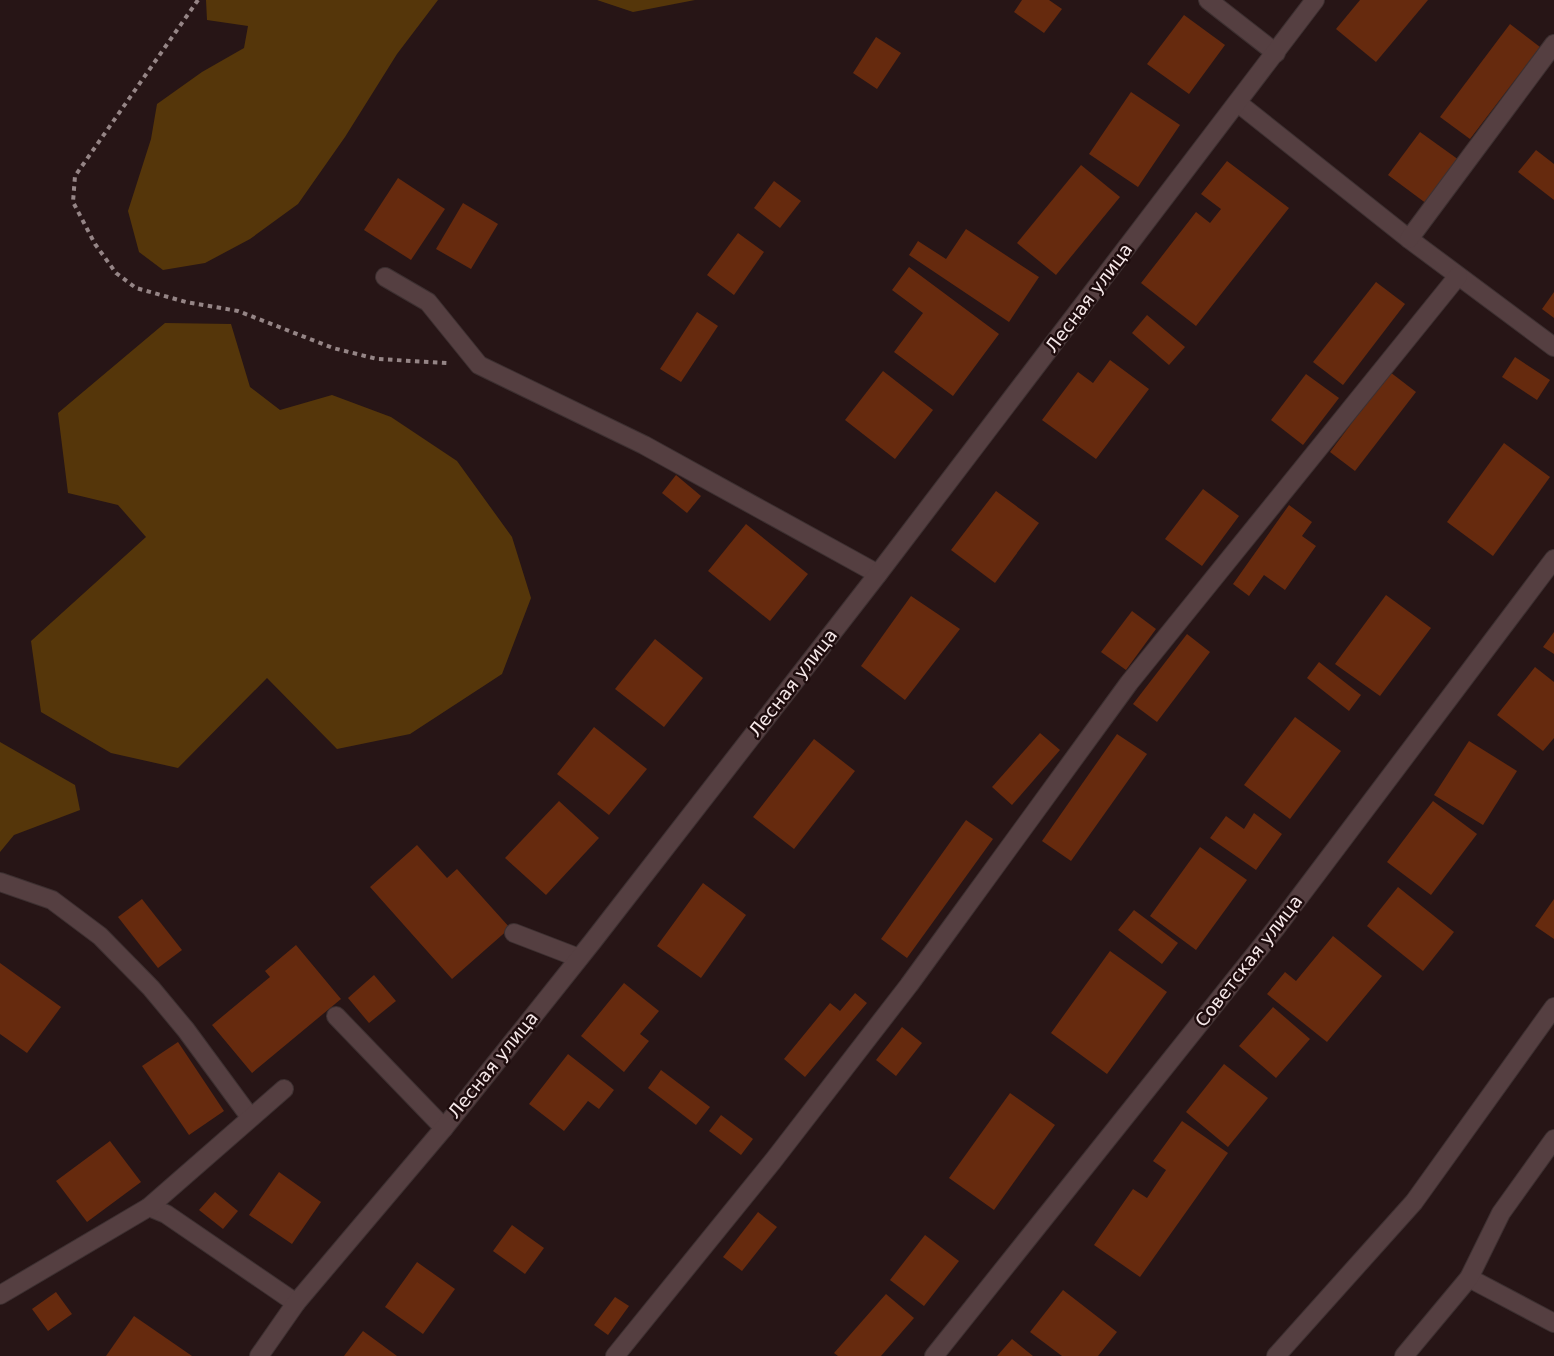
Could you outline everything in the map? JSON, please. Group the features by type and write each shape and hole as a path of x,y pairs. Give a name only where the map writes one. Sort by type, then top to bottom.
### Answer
{"street":[{"path":"1208,0 1276,53"},
{"name":"Лесная улица","path":"259,1356 296,1303 444,1128 579,958 878,574 1316,0"},
{"path":"1409,239 1554,44"},
{"path":"1239,103 1409,239 1554,347"},
{"path":"615,1356 773,1161 909,985 1129,683 1458,276"},
{"path":"385,277 428,302 479,365 645,445 878,574"},
{"name":"Советская улица","path":"934,1356 1276,928 1554,559"},
{"path":"0,882 52,900 100,936 151,988 186,1030 250,1117"},
{"path":"514,933 537,944 579,958"},
{"path":"1276,1356 1414,1202 1554,1007"},
{"path":"336,1016 444,1128"},
{"path":"0,1295 149,1207 284,1089"},
{"path":"1404,1356 1469,1278 1501,1213 1554,1139"},
{"path":"149,1207 166,1214 296,1303"},
{"path":"1469,1278 1554,1323"}],"path":[{"path":"198,0 75,176 73,202 95,244 116,273 136,288 186,302 238,311 333,348 377,359 479,365"}],"shaded area":[{"path":"206,0 438,0 397,54 345,137 298,204 250,239 205,263 163,270 139,252 128,211 151,139 157,104 202,72 244,48 248,26 207,20"},
{"path":"597,0 695,0 633,12"},
{"path":"165,323 231,324 250,387 280,410 332,395 391,417 457,461 512,537 531,598 502,674 410,734 337,749 267,678 178,768 111,753 41,712 31,641 146,537 118,505 68,493 58,413"},
{"path":"0,742 75,785 80,810 14,835 0,852"}],"building":[{"path":"1022,0 1049,0 1062,9 1044,33 1014,12"},
{"path":"1360,0 1428,0 1376,62 1336,29"},
{"path":"1184,15 1225,45 1189,94 1147,64"},
{"path":"1510,24 1540,47 1470,139 1440,117"},
{"path":"876,37 901,53 877,89 853,73"},
{"path":"1131,92 1180,125 1138,187 1089,154"},
{"path":"1420,132 1459,160 1427,204 1388,175"},
{"path":"1536,150 1554,164 1554,200 1518,172"},
{"path":"1227,161 1289,208 1196,326 1141,283 1196,212 1210,223 1221,209 1201,194"},
{"path":"1081,165 1120,197 1056,275 1017,243"},
{"path":"398,178 445,209 411,260 364,230"},
{"path":"774,181 801,201 780,228 754,208"},
{"path":"463,203 498,224 471,269 436,249"},
{"path":"966,229 1039,277 1009,322 909,255 918,241 946,259"},
{"path":"738,233 764,252 734,295 707,275"},
{"path":"909,267 999,334 953,396 894,352 923,313 892,290"},
{"path":"1376,282 1405,304 1343,385 1313,362"},
{"path":"1554,292 1554,318 1542,309"},
{"path":"697,312 718,326 681,382 660,369"},
{"path":"1147,315 1185,347 1169,365 1132,333"},
{"path":"1515,357 1550,380 1537,400 1502,377"},
{"path":"1110,360 1149,389 1096,459 1042,420 1078,372 1093,383"},
{"path":"883,371 933,410 895,459 845,420"},
{"path":"1390,372 1416,392 1355,471 1330,452"},
{"path":"1306,374 1339,398 1303,445 1271,420"},
{"path":"1504,443 1550,477 1493,556 1447,522"},
{"path":"676,475 701,496 687,513 662,493"},
{"path":"1203,489 1239,516 1202,566 1165,539"},
{"path":"996,491 1039,523 995,583 951,550"},
{"path":"1289,505 1312,522 1302,536 1316,546 1285,590 1264,575 1249,596 1233,584"},
{"path":"746,524 808,574 770,621 708,571"},
{"path":"1386,595 1431,628 1380,696 1335,664"},
{"path":"911,596 960,629 905,700 861,666"},
{"path":"1132,611 1156,629 1126,670 1101,652"},
{"path":"1554,632 1554,654 1543,647"},
{"path":"1187,634 1210,652 1157,722 1133,704"},
{"path":"655,639 703,678 664,727 615,689"},
{"path":"1319,662 1361,695 1349,711 1307,678"},
{"path":"1535,667 1554,682 1554,738 1543,751 1497,715"},
{"path":"1295,717 1341,751 1290,819 1244,785"},
{"path":"594,727 647,769 609,815 557,774"},
{"path":"1040,733 1060,750 1012,805 992,787"},
{"path":"1117,734 1147,754 1071,861 1042,841"},
{"path":"814,739 855,771 794,849 753,817"},
{"path":"1469,741 1517,771 1483,825 1434,795"},
{"path":"559,801 599,838 546,895 505,858"},
{"path":"1433,801 1477,834 1431,895 1387,862"},
{"path":"1254,813 1282,834 1256,870 1210,838 1226,816 1244,829"},
{"path":"966,820 993,839 907,958 881,939"},
{"path":"417,845 447,878 457,869 510,928 452,979 370,887"},
{"path":"1200,847 1247,880 1196,950 1150,916"},
{"path":"703,883 746,915 701,978 657,946"},
{"path":"1398,887 1454,932 1423,971 1367,926"},
{"path":"142,899 182,950 158,968 118,917"},
{"path":"1554,899 1554,939 1535,926"},
{"path":"1134,910 1178,943 1162,964 1118,930"},
{"path":"1333,936 1382,976 1327,1042 1267,994 1285,972 1296,981"},
{"path":"296,945 341,999 252,1073 212,1025 270,977 265,971"},
{"path":"1110,951 1167,992 1107,1074 1051,1033"},
{"path":"0,963 61,1007 27,1053 0,1034"},
{"path":"374,975 396,1001 369,1023 348,998"},
{"path":"624,983 659,1011 640,1034 649,1041 624,1072 581,1036"},
{"path":"855,993 867,1003 805,1077 784,1059 830,1003 840,1011"},
{"path":"1273,1007 1310,1039 1276,1078 1239,1046"},
{"path":"902,1027 922,1043 896,1076 876,1060"},
{"path":"178,1042 224,1111 189,1135 142,1066"},
{"path":"568,1054 614,1090 599,1109 588,1101 564,1131 529,1104"},
{"path":"1224,1064 1268,1098 1228,1147 1186,1112"},
{"path":"661,1070 710,1107 696,1125 648,1088"},
{"path":"1010,1093 1055,1125 994,1210 949,1178"},
{"path":"721,1115 753,1139 741,1155 709,1131"},
{"path":"1182,1121 1228,1153 1140,1277 1094,1245 1133,1189 1147,1198 1166,1170 1153,1161"},
{"path":"110,1141 141,1182 87,1222 56,1181"},
{"path":"279,1172 321,1202 292,1244 249,1215"},
{"path":"215,1192 238,1211 223,1229 199,1210"},
{"path":"758,1212 777,1227 742,1271 723,1257"},
{"path":"512,1225 544,1248 525,1274 493,1251"},
{"path":"925,1235 959,1261 924,1306 890,1280"},
{"path":"417,1262 455,1289 423,1334 385,1307"},
{"path":"1063,1290 1117,1332 1098,1356 1062,1356 1030,1332"},
{"path":"56,1292 72,1314 48,1331 32,1309"},
{"path":"886,1294 914,1318 881,1356 838,1356 834,1353"},
{"path":"615,1297 629,1306 608,1335 594,1325"},
{"path":"134,1316 192,1356 106,1356"},
{"path":"363,1331 397,1356 344,1356"},
{"path":"1012,1339 1033,1356 997,1356"}]}
